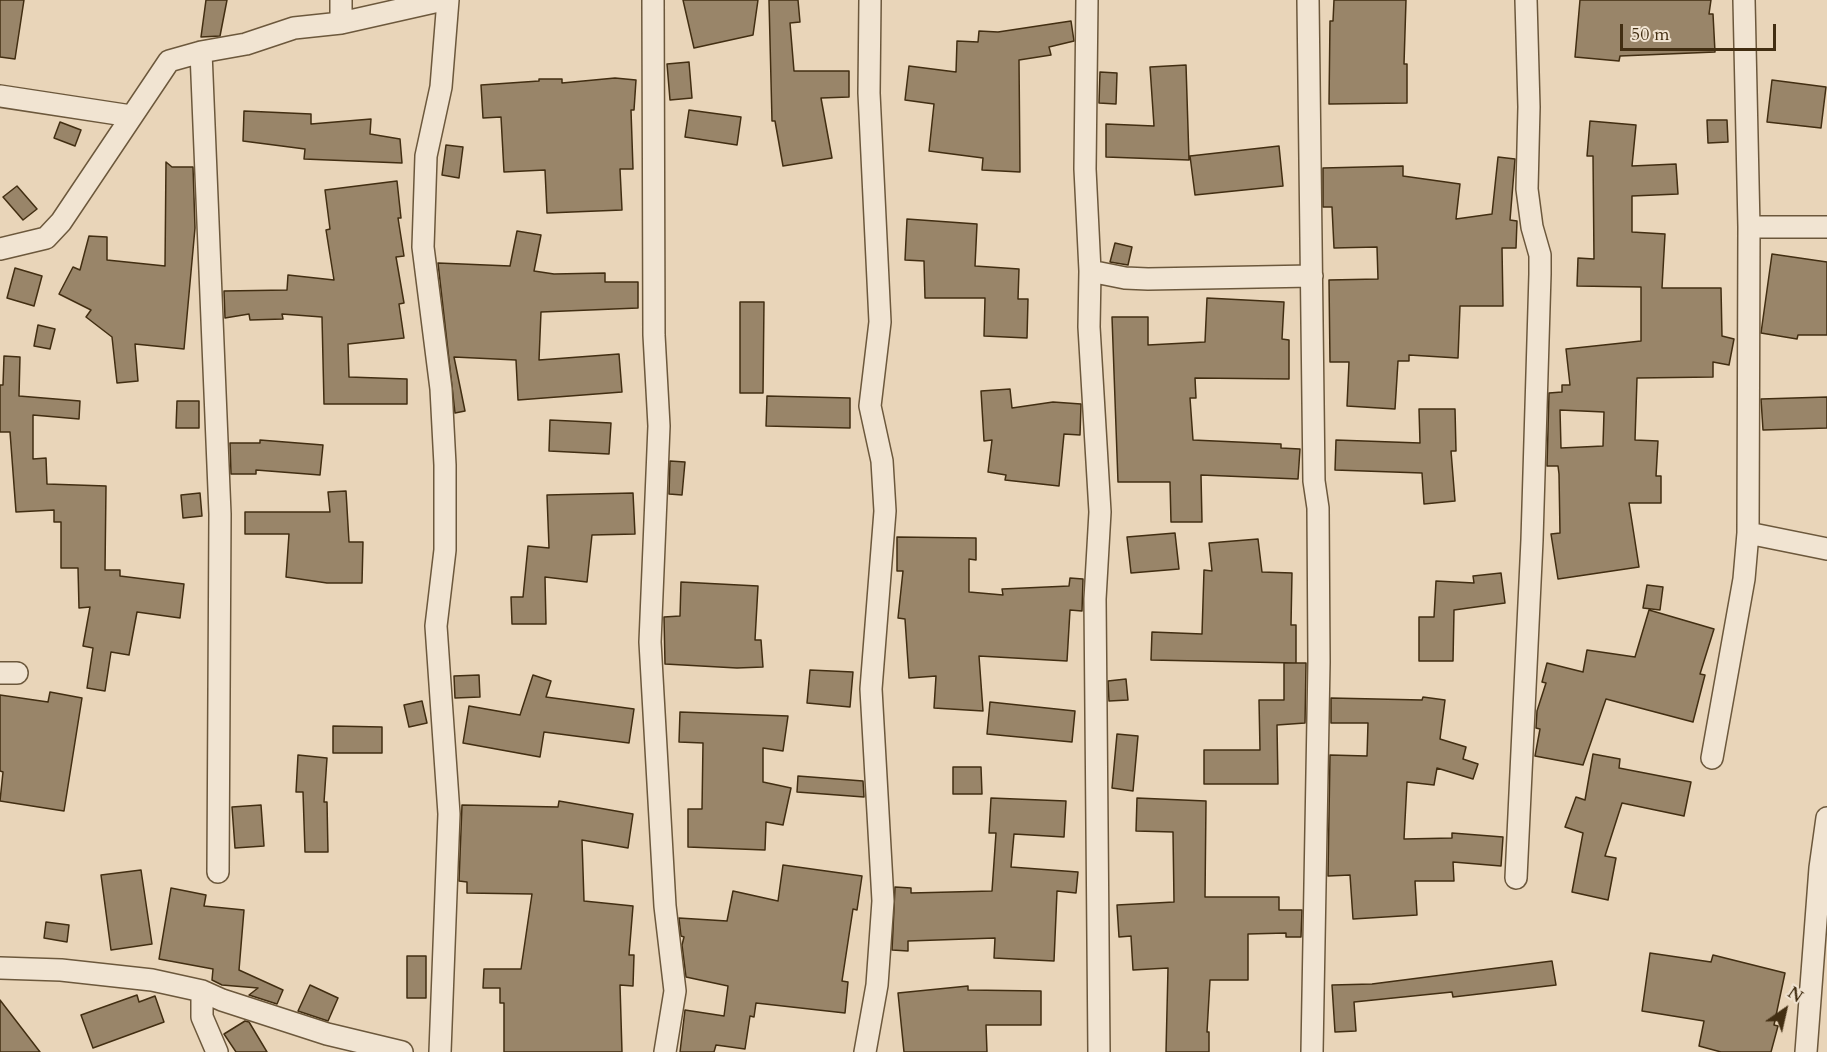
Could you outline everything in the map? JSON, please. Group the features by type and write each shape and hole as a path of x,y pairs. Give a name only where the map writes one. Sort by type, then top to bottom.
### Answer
{"street":[{"path":"341,0 341,23"},
{"path":"0,249 46,238 61,222 169,61 201,52 246,44 294,28 341,23 445,0 441,87 426,156 423,247 441,389 445,465 445,550 436,626 449,814 440,1052"},
{"path":"653,0 654,335 659,426 650,642 665,906 675,991 665,1052"},
{"path":"865,1052 877,985 883,901 871,689 885,511 882,461 870,406 880,322 869,93 870,0"},
{"path":"1087,0 1085,169 1090,272 1089,327 1100,512 1095,599 1099,1052"},
{"path":"1308,0 1314,482 1318,508 1319,662 1312,1052"},
{"path":"1516,878 1532,540 1540,274 1540,255 1532,227 1527,189 1529,107 1526,0"},
{"path":"1712,758 1744,579 1748,533 1749,227 1744,0"},
{"path":"201,52 220,514 218,872"},
{"path":"0,96 131,116"},
{"path":"1749,227 1827,227"},
{"path":"1090,272 1148,279 1312,276"},
{"path":"1748,533 1827,549"},
{"path":"1806,1052 1820,868 1827,818"},
{"path":"0,969 61,970 124,976 202,991 222,1000 327,1034 402,1052"},
{"path":"202,991 202,1017 217,1052"}],"building":[{"path":"0,0 24,0 15,59 0,57"},
{"path":"206,0 227,0 220,36 201,37"},
{"path":"683,0 758,0 753,35 694,48"},
{"path":"769,0 798,0 800,22 790,23 794,71 849,71 849,97 821,98 832,158 783,166 775,121 772,121"},
{"path":"1334,0 1406,0 1404,64 1407,64 1407,103 1329,104 1330,21 1333,21"},
{"path":"1580,0 1711,0 1709,14 1713,14 1715,52 1620,56 1619,61 1575,57"},
{"path":"1071,21 1074,41 1049,47 1051,55 1019,60 1020,172 982,170 983,158 929,151 934,104 905,100 909,66 956,72 957,41 978,42 979,31 998,32"},
{"path":"689,62 692,98 670,100 667,64"},
{"path":"1186,65 1189,160 1106,157 1106,124 1154,126 1150,67"},
{"path":"1100,72 1117,73 1116,104 1099,103"},
{"path":"615,78 636,80 634,110 631,110 633,169 620,169 622,210 547,213 545,170 504,172 501,117 483,118 481,85 539,81 539,79 562,79 562,83"},
{"path":"1772,80 1826,87 1821,128 1767,122"},
{"path":"689,110 741,117 737,145 685,137"},
{"path":"244,111 311,114 311,124 371,119 370,134 400,139 402,163 304,159 305,149 243,141"},
{"path":"1707,120 1727,120 1728,142 1708,143"},
{"path":"1590,121 1636,125 1632,166 1676,164 1678,194 1632,196 1632,232 1665,234 1662,288 1721,288 1722,336 1734,339 1729,365 1713,362 1713,377 1637,378 1635,440 1658,441 1656,476 1661,476 1661,503 1629,503 1639,567 1558,579 1551,534 1560,533 1559,474 1558,466 1547,466 1549,393 1562,392 1562,385 1570,385 1566,349 1641,341 1641,287 1577,286 1578,258 1594,259 1593,156 1587,156","holes":["1560,410 1604,412 1603,446 1561,448"]},
{"path":"60,122 81,130 75,146 54,138"},
{"path":"446,145 463,147 459,178 442,175"},
{"path":"1279,146 1283,186 1195,195 1190,156"},
{"path":"1498,157 1515,159 1510,220 1517,221 1516,248 1502,248 1503,306 1460,306 1458,358 1409,355 1409,361 1398,361 1395,409 1347,406 1349,362 1330,362 1329,280 1378,279 1377,247 1334,248 1332,207 1323,207 1323,168 1403,166 1403,176 1460,184 1456,219 1492,214"},
{"path":"166,162 172,167 193,167 195,228 184,349 135,344 138,381 117,383 112,337 86,317 91,310 59,294 73,267 80,270 89,236 107,237 107,260 165,266"},
{"path":"397,181 401,218 398,218 404,256 396,257 404,303 399,304 404,338 348,344 349,377 407,379 407,404 324,404 322,317 282,314 283,319 250,320 249,314 225,318 224,291 287,290 288,275 334,280 326,230 330,229 325,190"},
{"path":"17,186 37,209 23,220 3,197"},
{"path":"907,219 977,224 975,266 1019,269 1018,299 1028,299 1027,338 984,336 985,298 925,298 924,261 905,260"},
{"path":"517,231 541,235 534,271 554,274 605,273 605,282 638,282 638,308 541,312 539,360 619,354 622,392 518,400 516,360 454,357 465,411 455,413 438,263 510,266"},
{"path":"1115,243 1132,247 1128,265 1110,262"},
{"path":"1772,254 1827,262 1827,335 1798,335 1797,339 1761,333"},
{"path":"15,268 42,276 34,306 7,298"},
{"path":"1207,298 1284,302 1282,339 1289,340 1289,379 1195,378 1196,398 1190,398 1193,440 1281,444 1281,448 1300,449 1298,479 1201,475 1202,522 1171,522 1170,482 1118,482 1112,317 1148,317 1148,345 1205,342"},
{"path":"740,302 764,302 763,393 740,393"},
{"path":"38,325 55,329 50,349 34,346"},
{"path":"4,356 20,357 19,396 80,401 79,419 33,415 33,459 46,458 47,484 106,486 105,570 120,570 120,576 184,584 180,618 137,612 129,655 111,652 105,691 87,688 93,648 83,646 90,607 79,608 78,568 61,568 61,522 54,522 54,510 16,512 10,432 0,432 0,385 3,385"},
{"path":"1010,389 1012,408 1053,402 1081,404 1080,435 1064,434 1059,486 1005,480 1006,475 988,472 992,440 984,441 981,391"},
{"path":"767,396 850,398 850,428 766,426"},
{"path":"1827,397 1827,428 1763,430 1761,399"},
{"path":"177,401 199,401 199,428 176,428"},
{"path":"1419,409 1455,409 1456,451 1451,451 1455,501 1424,504 1422,473 1335,470 1336,440 1420,443"},
{"path":"550,420 611,423 609,454 549,451"},
{"path":"260,440 323,445 320,475 256,470 256,474 231,474 230,443 260,443"},
{"path":"670,461 685,462 682,495 669,494"},
{"path":"346,491 349,542 363,542 362,583 327,583 286,577 289,534 245,534 245,512 330,512 328,492"},
{"path":"200,493 202,516 183,518 181,495"},
{"path":"633,493 635,534 592,535 587,582 545,577 546,624 512,624 511,597 523,597 528,546 549,548 547,495"},
{"path":"1175,533 1179,569 1131,573 1127,537"},
{"path":"897,537 976,538 976,560 969,559 969,592 1003,595 1002,589 1069,586 1070,578 1083,579 1082,611 1070,610 1067,661 979,656 983,711 934,708 936,676 909,678 905,619 898,618 903,571 897,571"},
{"path":"1258,539 1262,572 1292,573 1291,625 1296,625 1296,663 1151,660 1152,632 1202,634 1204,570 1212,571 1209,543"},
{"path":"1501,573 1505,603 1454,610 1453,661 1419,661 1419,617 1434,617 1436,581 1474,583 1473,576"},
{"path":"681,582 758,586 755,640 761,640 763,667 665,664 664,617 680,616"},
{"path":"1647,585 1663,587 1660,610 1643,608"},
{"path":"1649,610 1714,629 1700,674 1705,675 1693,722 1606,699 1583,765 1535,756 1540,729 1536,728 1537,711 1546,683 1542,682 1547,663 1583,672 1587,650 1635,657"},
{"path":"1284,663 1306,663 1305,723 1277,725 1278,784 1204,784 1204,750 1260,750 1259,700 1284,700"},
{"path":"810,670 853,672 850,707 807,703"},
{"path":"479,675 480,697 455,698 454,676"},
{"path":"533,675 551,681 546,697 634,709 629,743 544,732 540,757 463,743 469,706 520,715"},
{"path":"1126,679 1128,700 1109,701 1108,681"},
{"path":"50,692 82,698 64,811 0,801 3,772 0,771 0,695 48,702"},
{"path":"1423,697 1445,700 1440,739 1466,747 1463,759 1478,764 1473,779 1437,768 1434,785 1407,782 1404,839 1452,838 1452,833 1503,837 1501,866 1453,862 1454,881 1415,881 1417,915 1353,919 1350,875 1328,876 1330,755 1367,756 1368,723 1331,723 1331,698 1422,700"},
{"path":"422,701 427,723 409,727 404,705"},
{"path":"990,702 1075,711 1072,742 987,734"},
{"path":"680,712 788,716 783,751 763,748 763,782 791,788 783,825 766,822 765,850 688,847 688,809 702,809 703,743 679,742"},
{"path":"333,726 382,727 382,753 333,753"},
{"path":"1117,734 1138,736 1133,791 1112,788"},
{"path":"1593,754 1620,759 1619,768 1691,782 1684,816 1622,803 1605,856 1616,858 1608,900 1572,892 1583,833 1565,827 1576,797 1585,800"},
{"path":"298,755 327,758 324,802 327,802 328,852 305,852 303,792 296,792"},
{"path":"953,767 981,767 982,794 953,794"},
{"path":"798,776 863,781 864,797 797,792"},
{"path":"991,798 1066,801 1064,837 1014,834 1011,867 1078,872 1076,893 1057,891 1054,961 994,958 995,938 908,941 908,951 892,950 895,887 911,888 911,893 992,891 996,833 989,833"},
{"path":"1137,798 1206,801 1205,897 1279,897 1279,910 1302,910 1301,937 1286,937 1286,933 1248,934 1248,980 1210,980 1207,1032 1209,1032 1209,1052 1166,1052 1168,968 1133,970 1131,936 1119,937 1117,905 1174,902 1173,832 1136,831"},
{"path":"559,801 633,814 628,848 582,840 584,901 633,906 629,955 634,955 633,986 620,985 622,1052 504,1052 504,1003 500,1003 500,988 483,988 484,969 521,969 532,894 467,893 467,882 459,881 462,805 558,807"},
{"path":"261,805 264,846 235,848 232,807"},
{"path":"783,865 862,876 857,910 853,909 842,981 848,982 845,1013 756,1003 754,1017 750,1016 745,1049 716,1045 714,1052 680,1052 685,1010 724,1016 728,986 686,977 682,945 684,937 681,936 679,918 727,921 733,891 778,901"},
{"path":"141,870 152,944 111,950 101,875"},
{"path":"171,888 206,895 204,906 244,910 239,970 283,990 277,1004 249,995 258,988 222,985 212,980 213,969 159,959"},
{"path":"46,922 69,925 67,942 44,938"},
{"path":"1650,953 1711,962 1713,955 1785,973 1774,1025 1778,1026 1771,1052 1721,1052 1699,1046 1704,1021 1642,1011"},
{"path":"407,956 426,956 426,998 407,998"},
{"path":"1552,961 1556,985 1453,997 1452,992 1354,1002 1356,1031 1335,1032 1332,985 1372,984"},
{"path":"310,985 338,998 328,1021 298,1011"},
{"path":"968,986 968,990 1041,991 1041,1025 986,1025 987,1052 904,1052 898,993"},
{"path":"137,995 139,1002 155,996 164,1022 93,1048 81,1015"},
{"path":"0,1000 40,1052 0,1052"},
{"path":"245,1021 249,1022 267,1052 236,1052 224,1034"}]}
